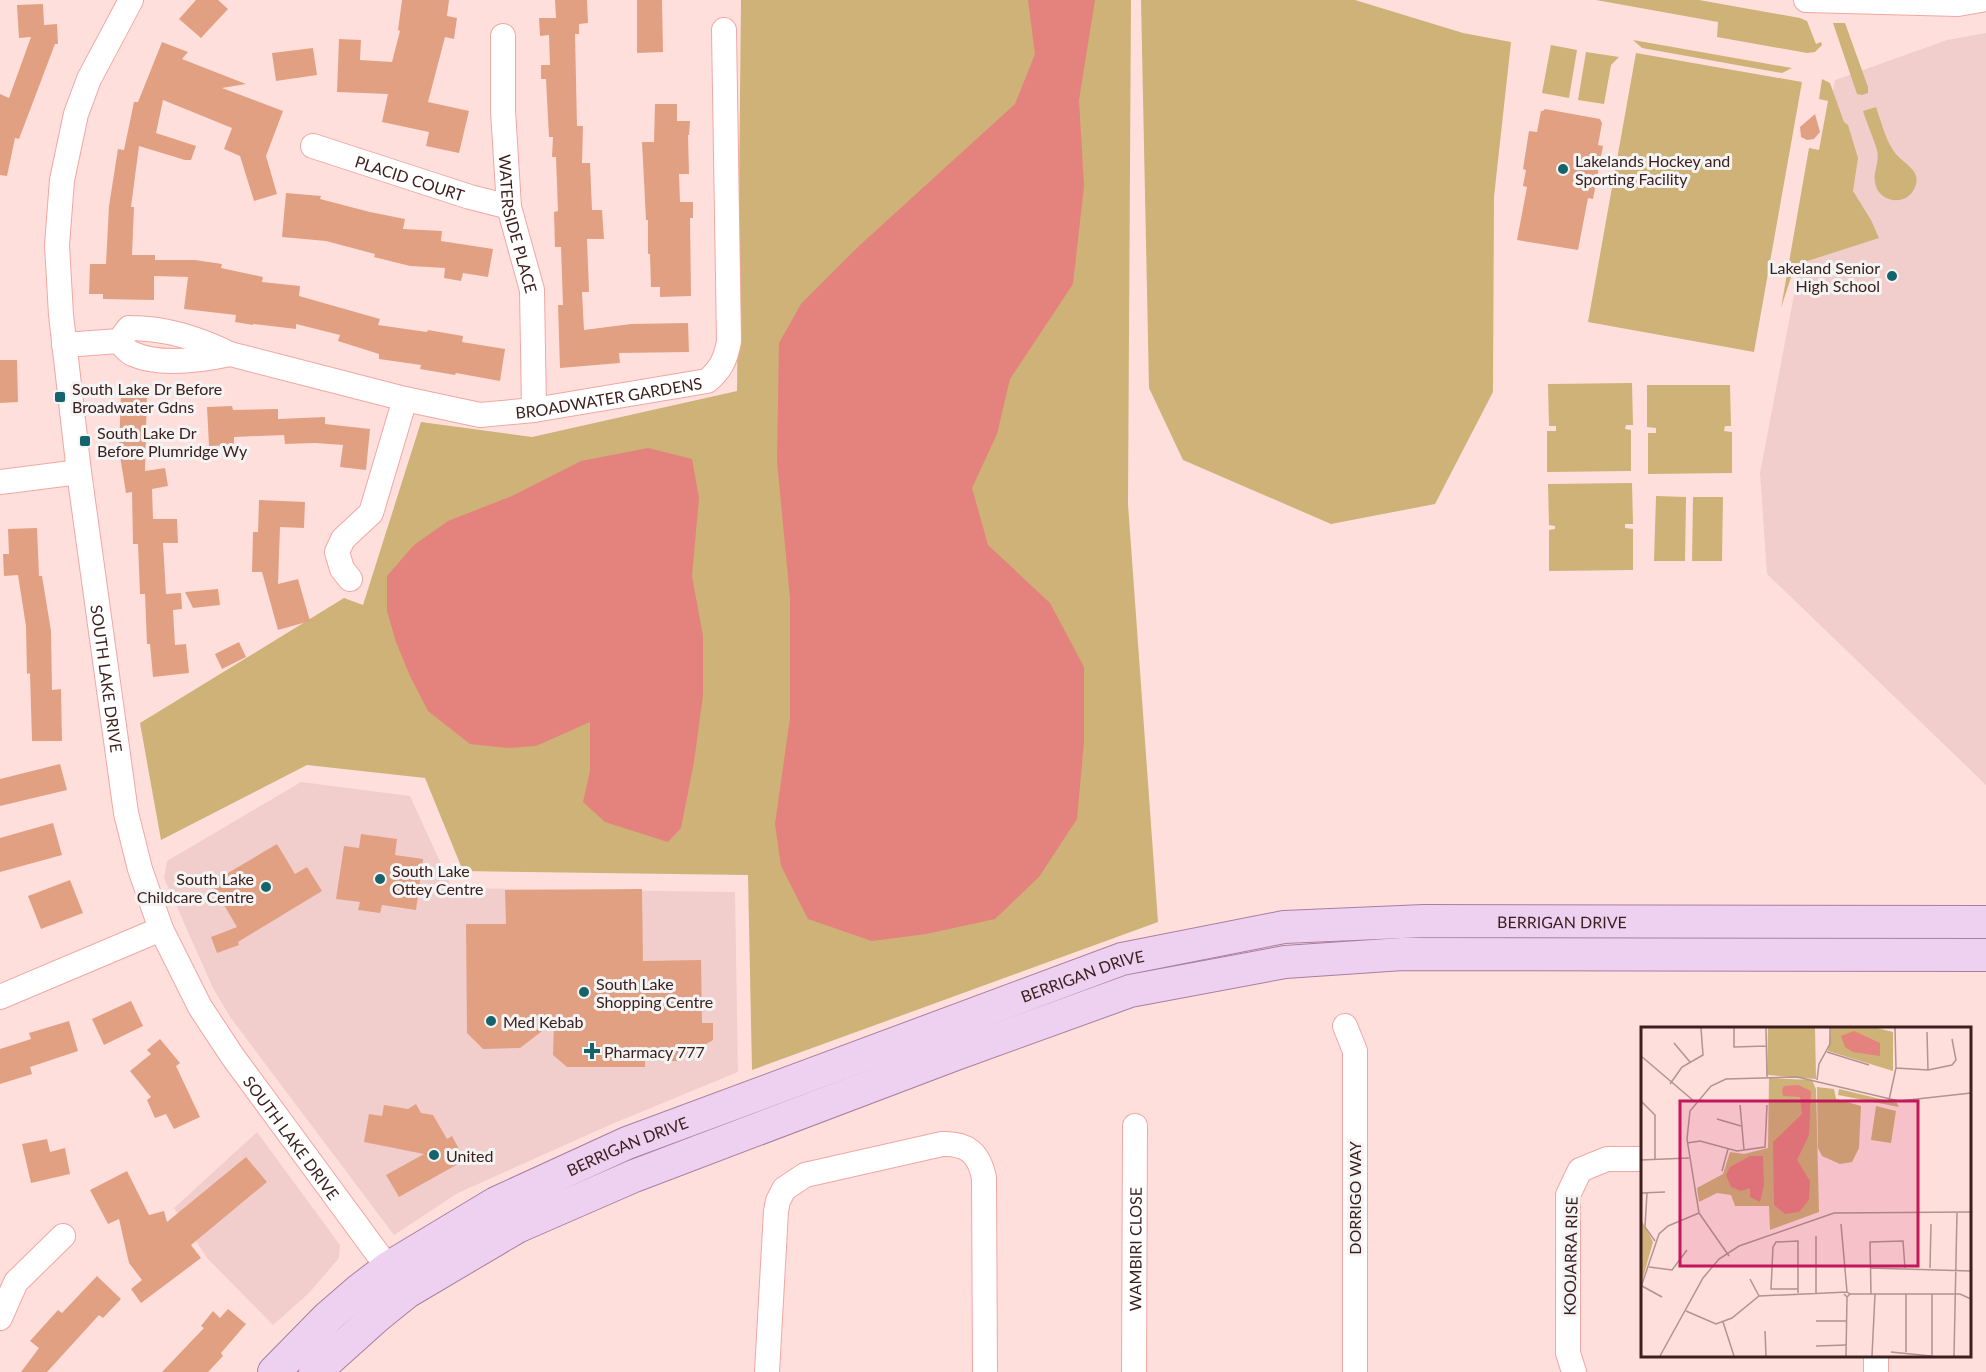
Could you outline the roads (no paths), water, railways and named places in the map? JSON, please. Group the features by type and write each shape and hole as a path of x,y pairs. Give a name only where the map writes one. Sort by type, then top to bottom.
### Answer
{"main road":[{"name":"BERRIGAN DRIVE","path":"315,1372 397,1280 496,1203 627,1143 1122,959 1284,927 1424,921 1986,922"},
{"name":"BERRIGAN DRIVE","path":"274,1372 328,1317 358,1291 397,1280 634,1176 1130,990 1285,962 1402,954 1986,955"},
{"path":"727,1106 739,1137"}],"street":[{"path":"1806,0 1958,4 1981,0"},
{"name":"SOUTH LAKE DRIVE","path":"122,3 76,114 62,180 57,245 64,345 79,472 126,813 140,869 161,929 200,1007 233,1057 397,1280"},
{"name":"BROADWATER GARDENS","path":"64,345 119,341 131,354 174,360 204,360 230,354 405,399 480,415 534,410 707,381 726,357 729,341 724,30"},
{"name":"WATERSIDE PLACE","path":"503,36 503,111 509,207 532,290 534,410"},
{"name":"PLACID COURT","path":"313,146 470,197 509,207"},
{"path":"350,579 342,569 337,552 343,539 371,513 405,399"},
{"path":"0,482 79,472"},
{"path":"0,997 161,929"},
{"name":"DORRIGO WAY","path":"1345,1026 1355,1051 1355,1372"},
{"name":"WAMBIRI CLOSE","path":"1134,1372 1135,1126"},
{"path":"767,1372 776,1211 784,1189 805,1175 942,1144 957,1143 975,1155 982,1165 984,1178 985,1372"},
{"name":"KOOJARRA RISE","path":"1574,1372 1568,1353 1568,1195 1580,1170 1607,1159 1641,1159"},
{"path":"0,1318 16,1282 63,1236"}],"place":[{"name":"Lakelands Hockey and Sporting Facility","path":"1563,169"},
{"name":"Lakeland Senior High School","path":"1892,276"},
{"name":"South Lake Dr Before Broadwater Gdns","path":"60,397"},
{"name":"South Lake Dr Before Plumridge Wy","path":"85,441"},
{"name":"South Lake Ottey Centre","path":"380,879"},
{"name":"South Lake Childcare Centre","path":"266,887"},
{"name":"South Lake Shopping Centre","path":"584,992"},
{"name":"Med Kebab","path":"491,1021"},
{"name":"Pharmacy 777","path":"592,1051"},
{"name":"United","path":"434,1155"}]}
